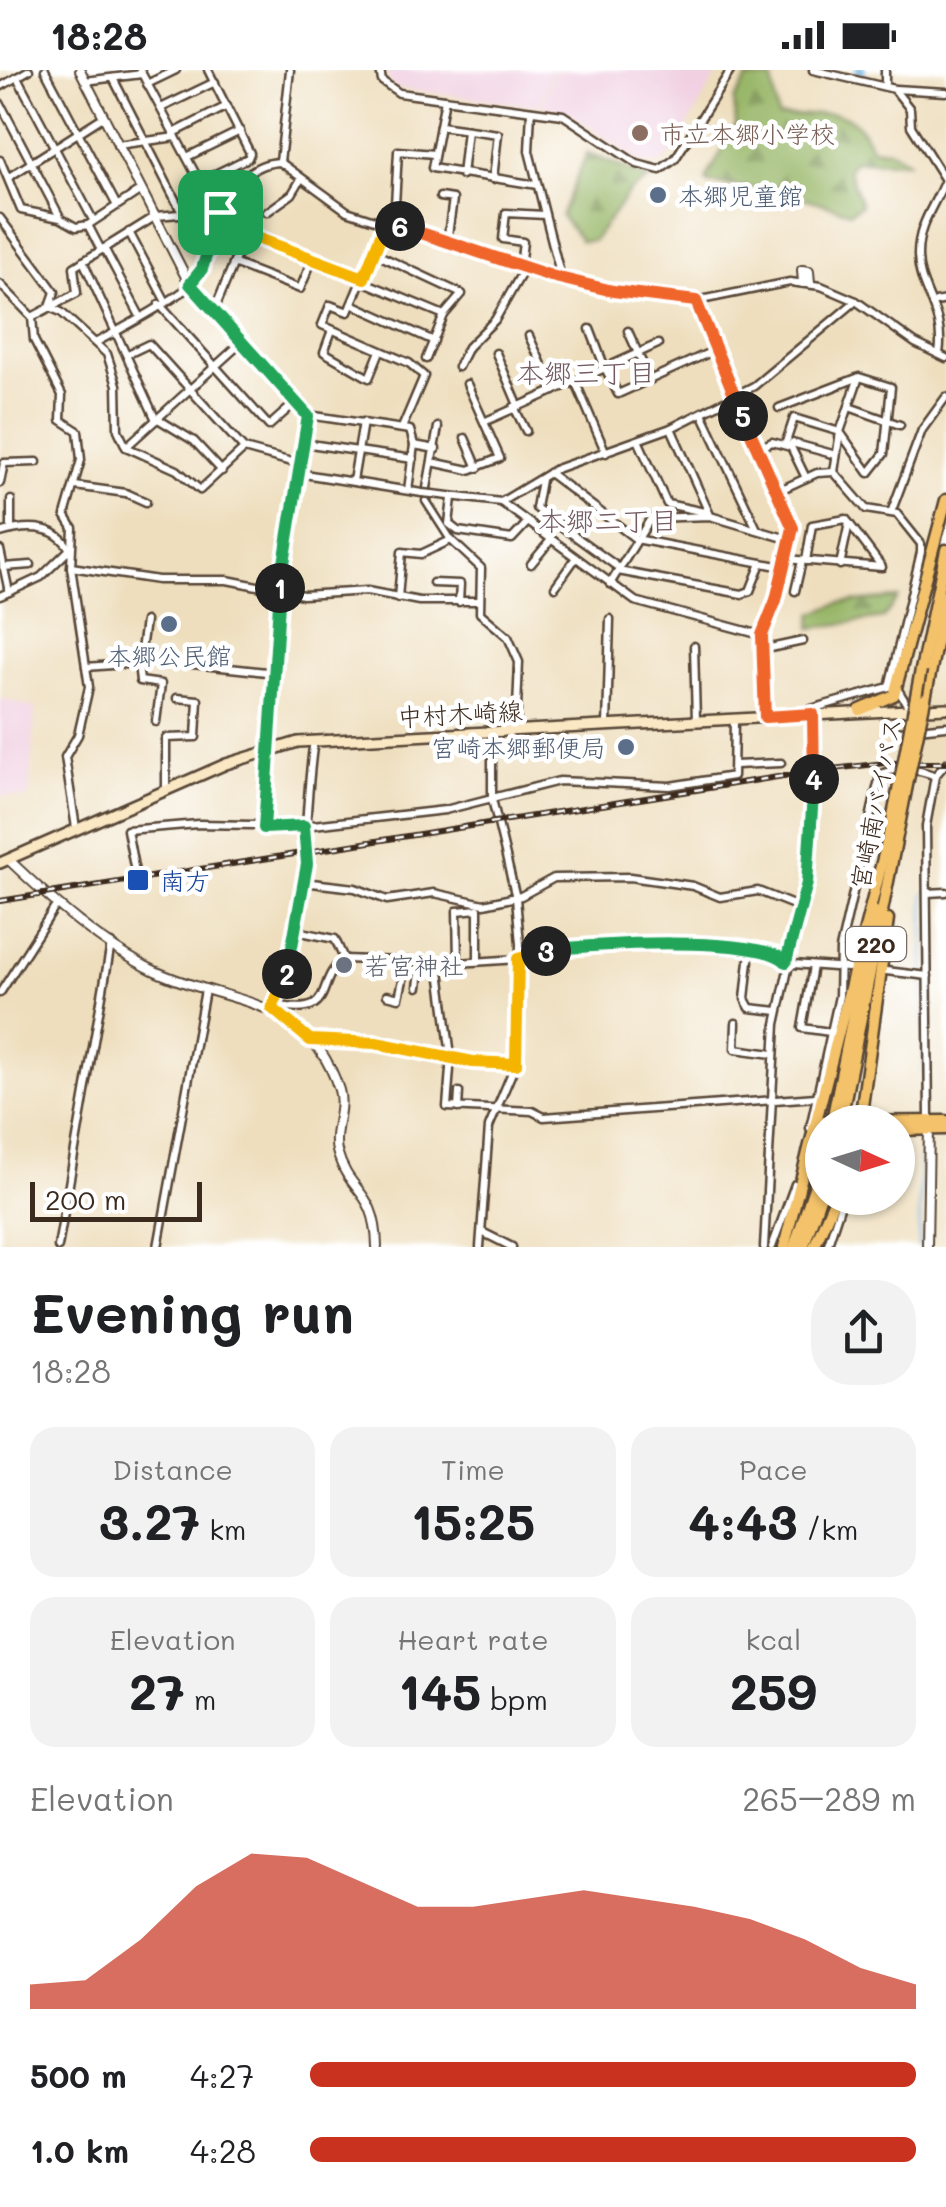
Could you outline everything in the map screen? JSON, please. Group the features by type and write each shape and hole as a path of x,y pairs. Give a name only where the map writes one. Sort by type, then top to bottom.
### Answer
{"main road":[{"path":"860,710 887,701 896,686 946,500"},
{"name":"宮崎南バイパス","path":"840,1105 894,854 920,670 946,550"},
{"name":"宮崎南バイパス","path":"839,1105 892,823 925,699 946,594"},
{"name":"中村木崎線","path":"4,862 166,789 271,748 314,740 946,708"},
{"path":"825,1105 892,823"},
{"name":"220","path":"862,1105 894,854"},
{"path":"915,1127 946,1121"},
{"path":"915,1124 946,1129"},
{"path":"789,1245 805,1183"},
{"path":"789,1245 805,1206"},
{"path":"789,1245 808,1215"},
{"path":"789,1245 818,1215"}],"street":[{"path":"0,87 29,70"},
{"path":"44,70 116,204"},
{"path":"80,70 190,284 308,416 410,430 414,445 408,490"},
{"path":"147,84 176,70"},
{"path":"198,182 248,158 250,153 208,70"},
{"path":"280,162 290,70"},
{"path":"380,70 382,81 392,91 571,118 637,164 660,170 676,159 731,70"},
{"path":"812,70 886,76 910,109 911,126 945,180 925,214 918,259 942,322 942,356"},
{"path":"85,82 141,72 198,182 220,212 246,234 364,278 444,315"},
{"path":"18,77 140,316"},
{"path":"113,78 182,212"},
{"path":"161,108 215,82"},
{"path":"894,89 946,92"},
{"path":"445,100 432,168 462,176 537,185"},
{"path":"0,103 60,218"},
{"path":"117,144 175,135 227,106"},
{"path":"531,111 528,151 561,278"},
{"path":"9,178 102,117"},
{"path":"440,126 498,134 493,180"},
{"path":"462,176 467,130"},
{"path":"187,157 240,131"},
{"path":"402,428 424,376 409,363 322,326 330,304 348,312 390,223 398,151 434,154"},
{"path":"0,160 22,210 60,218 76,228 140,190"},
{"path":"97,342 190,284 202,269 220,212 250,176 268,163 280,162 339,207 522,268 613,291 696,301 807,283 856,301 942,356"},
{"path":"267,212 292,194 302,179"},
{"path":"440,197 453,199 446,242"},
{"path":"32,317 77,293 72,269 156,216 220,212"},
{"path":"458,367 468,347 495,320 522,268 523,242 502,239 506,213 544,215"},
{"path":"0,218 55,292 50,308"},
{"path":"129,232 162,302 214,368 270,426 296,402"},
{"path":"214,312 246,234"},
{"path":"374,253 462,294 444,315 426,359"},
{"path":"233,263 300,289 312,260"},
{"path":"83,261 157,419 194,441 222,471"},
{"path":"0,284 32,317 34,340 62,394 62,420 78,431 80,460 65,515 73,528 71,568 89,687 78,735 66,757 76,828"},
{"path":"936,302 946,300"},
{"path":"696,301 713,351 793,528 762,635 765,717"},
{"path":"128,354 148,344 244,449 354,481 452,498 502,502 549,473 638,442 735,398 856,301"},
{"path":"352,304 434,340"},
{"path":"50,308 97,342 114,370 118,430 126,448 177,470 200,490 244,449"},
{"path":"590,329 618,394 713,351"},
{"path":"332,330 324,352 369,378 380,352"},
{"path":"628,331 650,380"},
{"path":"529,336 554,391"},
{"path":"126,448 241,343"},
{"path":"486,421 658,344"},
{"path":"496,353 526,431"},
{"path":"789,1245 773,1054 786,962 802,908 815,771 813,706 889,686 922,552 921,544 892,510 866,510 834,472 840,432 859,378"},
{"path":"780,408 859,378 891,387 884,454 869,473 840,432 794,418 789,442 836,454"},
{"path":"574,381 606,454"},
{"path":"432,462 478,468 500,458 467,384"},
{"path":"892,510 923,422 946,397"},
{"path":"849,407 900,426"},
{"path":"702,413 757,529"},
{"path":"264,828 280,591 308,416"},
{"path":"354,481 363,422"},
{"path":"427,491 438,428"},
{"path":"671,428 710,515"},
{"path":"465,438 478,468"},
{"path":"638,442 666,504 791,540"},
{"path":"758,448 772,442 791,447 806,478"},
{"path":"303,444 413,459"},
{"path":"414,445 436,449"},
{"path":"0,483 4,464 37,462"},
{"path":"778,491 806,478 834,472"},
{"path":"549,473 636,539 762,562 804,561 882,567 846,519 812,525 804,561 796,591"},
{"path":"541,478 536,508 618,570 742,594 750,591 762,562"},
{"path":"74,486 126,493 146,502"},
{"path":"452,498 449,524 458,531 512,539 526,524"},
{"path":"11,500 11,530"},
{"path":"426,501 451,540 481,568 478,600 482,617 508,637 519,662 516,731"},
{"path":"502,502 526,524 644,604 762,635"},
{"path":"610,584 651,518 710,515"},
{"path":"840,565 849,523"},
{"path":"0,533 52,532 70,549"},
{"path":"398,598 402,552 421,554 451,540"},
{"path":"531,564 550,541"},
{"path":"0,596 41,577 70,549"},
{"path":"0,550 10,592"},
{"path":"555,587 575,559"},
{"path":"3,567 31,564"},
{"path":"71,568 158,580 228,580 315,596 368,590 398,598 478,600"},
{"path":"433,582 460,584 459,602"},
{"path":"607,726 610,619"},
{"path":"145,621 140,682 161,684 156,722"},
{"path":"760,650 803,641"},
{"path":"694,646 696,721"},
{"path":"86,667 164,661 276,673"},
{"path":"896,686 909,708"},
{"path":"166,789 166,738 196,737 198,700 177,698"},
{"path":"135,872 128,830 198,824 304,826 445,810 559,781 670,786 733,776 734,720"},
{"path":"899,731 946,726"},
{"path":"480,1247 489,1127 516,1064 516,898 492,799 492,732"},
{"path":"273,1008 290,967 304,882 308,852 304,826 314,740"},
{"path":"927,1247 928,807 935,776 946,762"},
{"path":"735,765 781,763"},
{"path":"789,1245 802,1164 839,996 837,967 880,775 891,770 921,771 935,776"},
{"path":"0,852 4,862 111,944 156,972 273,1008 310,1040 339,1090 338,1155 373,1207 377,1247"},
{"path":"458,962 457,911 516,898 554,878 630,877 694,886 720,898 758,891 802,908"},
{"path":"304,882 355,888 387,900 434,893 478,907"},
{"path":"927,892 946,892"},
{"path":"0,994 58,903"},
{"path":"478,907 478,961"},
{"path":"296,931 335,939 344,959"},
{"path":"344,959 422,963 518,959 604,943 750,951 782,957 786,962 848,968"},
{"path":"58,1247 111,944"},
{"path":"750,951 745,999 750,1008 778,1012"},
{"path":"273,1008 304,1010 315,1005 344,959"},
{"path":"387,995 399,998 407,962"},
{"path":"439,962 451,1056 445,1105 532,1111 544,1117 816,1096"},
{"path":"418,987 422,963"},
{"path":"813,966 802,1028 830,1032"},
{"path":"886,972 928,976"},
{"path":"158,1247 205,990"},
{"path":"736,1022 735,1049 773,1054"},
{"path":"310,1040 376,1043 516,1064"},
{"path":"458,1108 460,1092"},
{"path":"827,1247 837,1215"},
{"path":"482,1232 512,1247"}],"shaded area":[{"path":"384,70 554,70 539,106 394,88"},
{"name":"市立本郷小学校","path":"556,70 718,73 672,153 653,164 641,163 569,113 541,106"},
{"path":"0,698 35,708 29,798 0,796"}],"green space":[{"path":"747,79 772,79 778,117 822,113 846,117 864,133 871,148 889,150 910,162 854,161 848,169 861,205 850,212 784,192 708,183 706,180 736,125 734,101"},
{"path":"587,153 650,179 630,191 593,241 581,241 561,216"},
{"path":"898,598 883,618 811,628 813,614 840,603"}],"waterway":[{"path":"924,894 924,1095"},
{"path":"919,1247 921,1154"}],"railway":[{"path":"0,901 815,771 885,763 946,763"}],"place":[{"name":"市立本郷小学校","path":"640,133"},
{"name":"本郷児童館","path":"658,195"},
{"name":"本郷公民館","path":"169,624"},
{"name":"宮崎本郷郵便局","path":"626,747"},
{"name":"南方","path":"138,880"},
{"name":"若宮神社","path":"344,965"}],"district":[{"name":"本郷三丁目","path":"586,372"},
{"name":"本郷二丁目","path":"608,520"}],"route":[{"path":"220,212 246,234 364,278 386,222 551,276 613,291 696,301 713,351 793,528 760,650 765,717 813,714 816,727 807,883 786,962 773,954 720,946 604,943 548,950 518,959 516,1064 473,1062 376,1043 310,1040 272,1008 290,967 308,852 304,826 264,828 280,591 308,416 190,284 202,269 220,212"}]}
